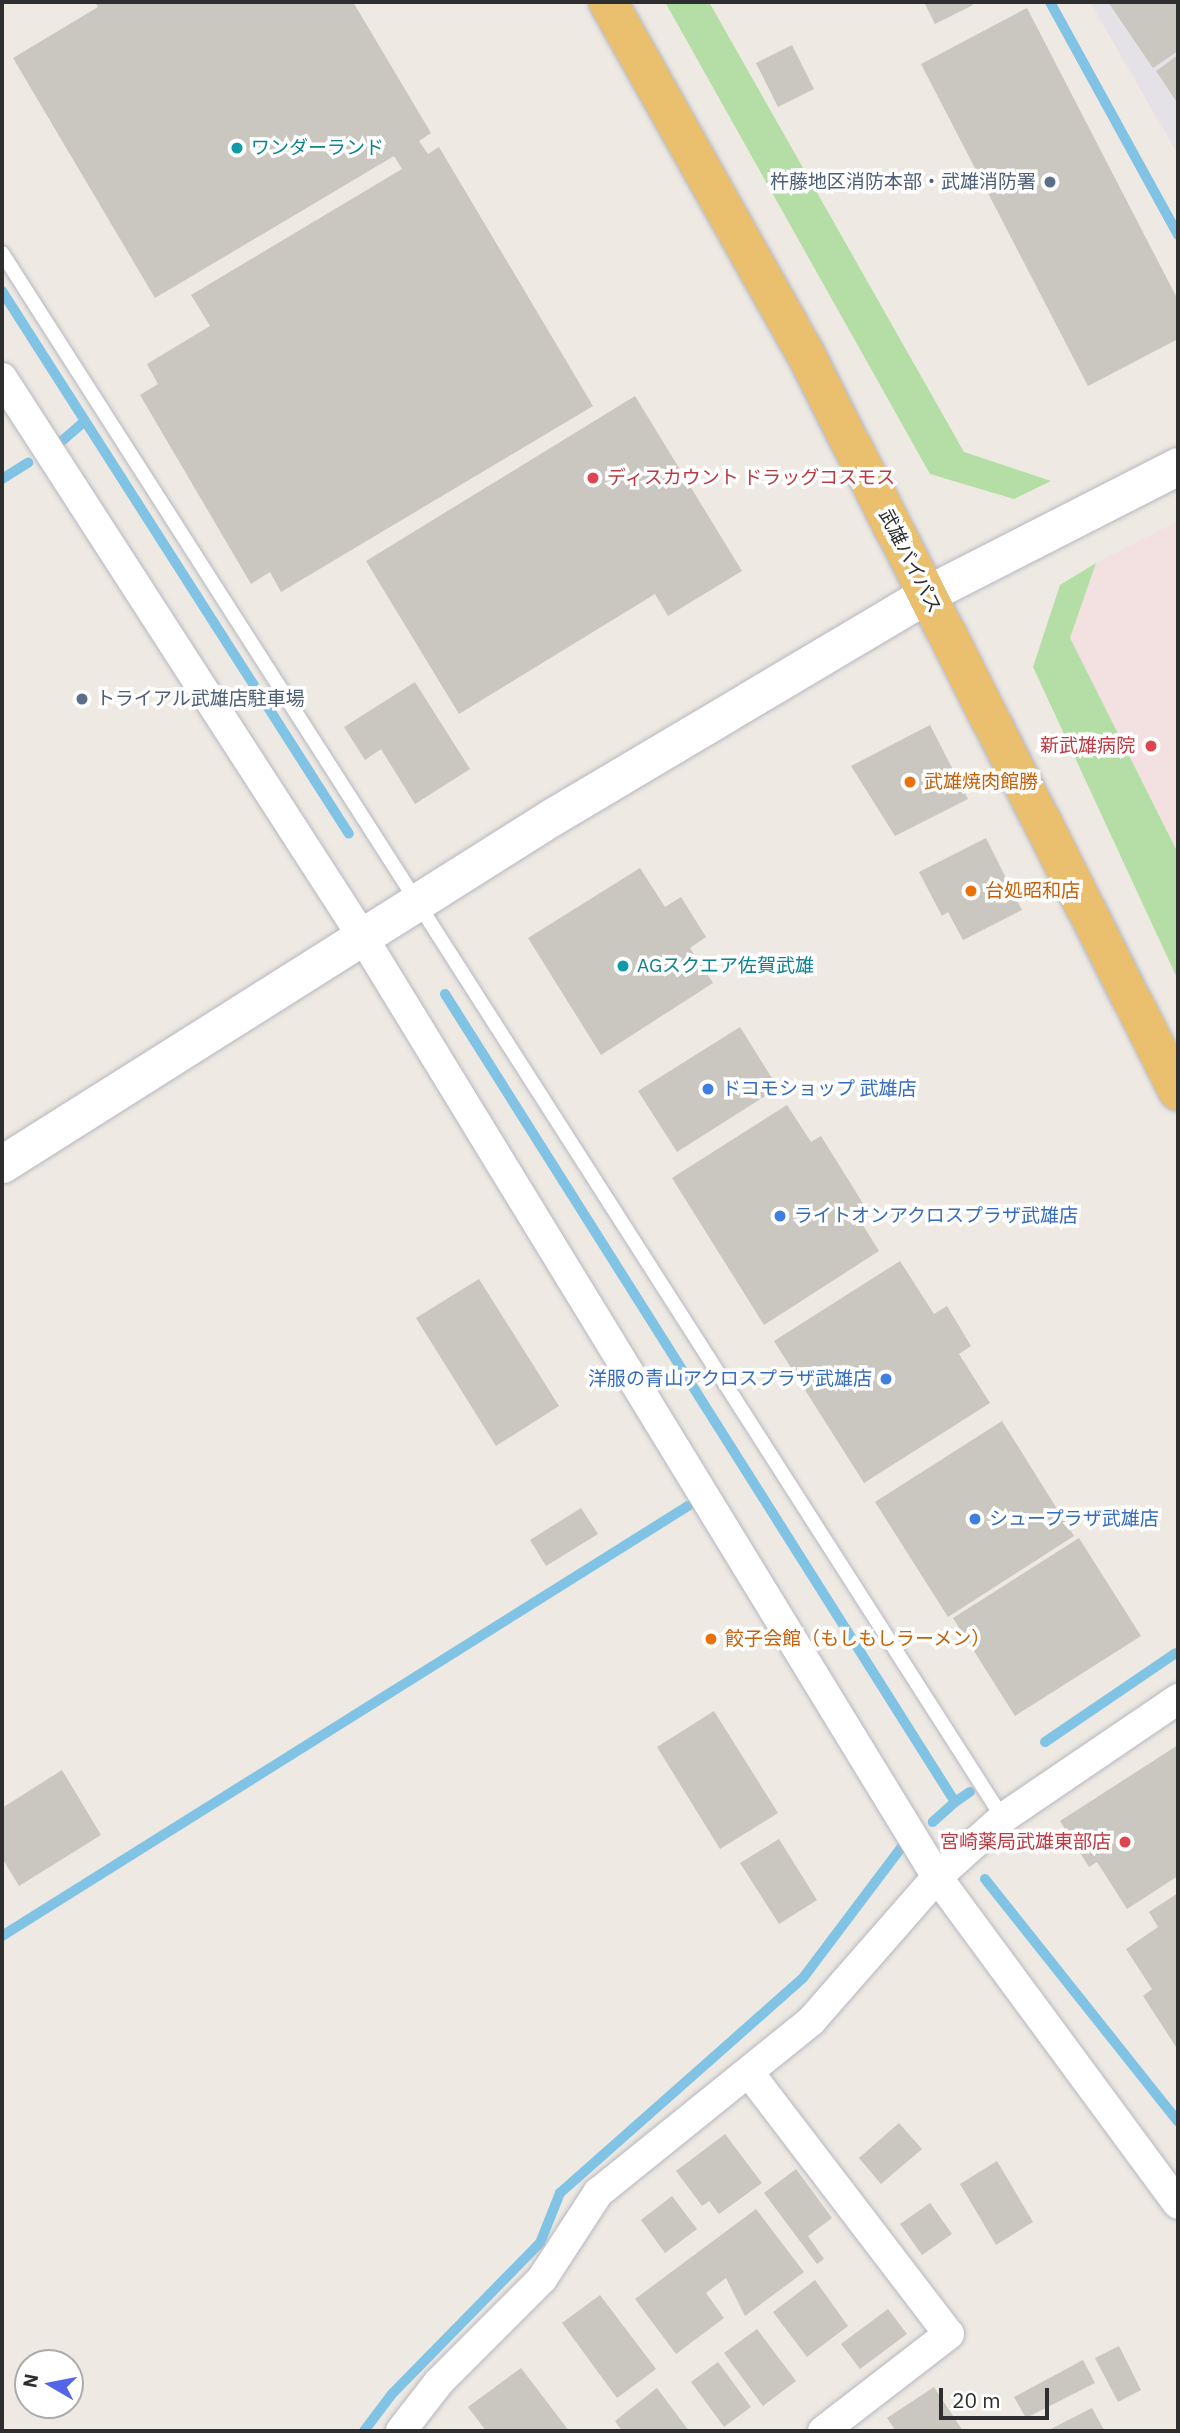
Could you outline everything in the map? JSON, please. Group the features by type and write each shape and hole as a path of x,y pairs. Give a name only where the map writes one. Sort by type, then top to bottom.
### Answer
{"highway":[{"name":"武雄バイパス","path":"608,2 803,347 1178,1091"}],"street":[{"path":"2,378 362,936 937,1877 1178,2204"},
{"path":"2,1164 420,900 927,594 1178,466"},
{"path":"401,2431 439,2382 542,2279 598,2193 750,2074 811,2021 937,1877 1003,1818 1178,1699"},
{"path":"750,2074 949,2334 823,2431"}],"lane":[{"path":"2,253 420,900 1003,1818"}],"shaded area":[{"path":"1090,2 1178,2 1178,155"},
{"name":"新武雄病院","path":"1178,521 1178,853 1070,638 1096,563"}],"green space":[{"path":"665,2 709,2 964,452 1051,481 1014,499 930,474"},
{"path":"1096,563 1070,638 1178,853 1178,980 1033,667 1060,585"}],"building":[{"path":"95,2 353,2 431,133 419,141 428,154 439,147 593,406 281,592 270,572 251,584 140,395 158,384 147,364 210,326 191,295 402,169 394,156 155,298 13,58 98,7"},
{"path":"924,2 971,2 973,5 935,24"},
{"path":"1108,2 1178,2 1178,51 1153,68"},
{"name":"杵藤地区消防本部・武雄消防署","path":"1027,8 1178,300 1178,339 1088,386 921,64"},
{"path":"792,45 814,89 778,107 756,63"},
{"path":"1178,55 1178,104 1156,71"},
{"name":"ディスカウント ドラッグコスモス","path":"635,396 742,571 668,616 655,594 459,714 366,561"},
{"path":"415,682 470,769 415,804 381,749 365,760 344,727"},
{"name":"武雄焼肉館勝","path":"930,725 968,799 895,836 851,766"},
{"name":"台処昭和店","path":"986,838 1022,910 963,940 948,912 942,916 919,872"},
{"name":"AGスクエア佐賀武雄","path":"640,868 665,907 681,897 706,937 690,948 713,983 601,1055 528,938"},
{"name":"ドコモショップ 武雄店","path":"740,1027 778,1088 677,1152 638,1091"},
{"name":"ライトオンアクロスプラザ武雄店","path":"787,1105 811,1142 821,1136 869,1213 859,1219 879,1251 764,1325 672,1178"},
{"name":"洋服の青山アクロスプラザ武雄店","path":"900,1261 934,1314 947,1306 971,1346 959,1354 990,1403 864,1483 774,1341"},
{"path":"479,1279 559,1406 496,1446 416,1318"},
{"name":"シュープラザ武雄店","path":"1002,1421 1074,1536 948,1617 875,1502"},
{"path":"581,1508 598,1534 546,1566 530,1540"},
{"path":"1079,1538 1141,1636 1015,1716 953,1618"},
{"path":"714,1711 778,1813 720,1849 657,1747"},
{"name":"宮崎薬局武雄東部店","path":"1178,1745 1178,1876 1127,1909 1097,1862 1089,1867 1060,1821"},
{"path":"62,1770 101,1835 19,1886 2,1858 2,1808"},
{"path":"779,1839 817,1900 779,1924 740,1863"},
{"path":"1178,1893 1178,2050 1143,1996 1152,1989 1126,1949 1158,1927 1149,1912"},
{"path":"899,2123 922,2149 881,2184 859,2158"},
{"path":"725,2134 762,2183 719,2214 709,2201 702,2206 676,2171"},
{"path":"997,2161 1033,2222 996,2245 960,2184"},
{"path":"796,2169 832,2218 808,2236 824,2259 817,2264 764,2193"},
{"path":"672,2196 697,2229 665,2253 641,2220"},
{"path":"930,2203 952,2234 922,2255 900,2224"},
{"path":"756,2209 804,2272 745,2316 726,2278 706,2293 724,2318 676,2354 635,2299"},
{"path":"815,2280 848,2326 807,2357 773,2312"},
{"path":"600,2295 656,2369 617,2398 562,2323"},
{"path":"888,2309 907,2334 860,2369 841,2344"},
{"path":"757,2329 796,2381 763,2406 724,2353"},
{"path":"1119,2346 1141,2390 1118,2402 1095,2358"},
{"path":"1083,2360 1095,2383 1026,2418 1014,2397"},
{"path":"718,2362 751,2407 724,2427 691,2382"},
{"path":"521,2368 569,2431 486,2431 468,2407"},
{"path":"934,2387 963,2431 896,2431 887,2418"},
{"path":"657,2388 689,2431 622,2431 615,2421"},
{"path":"1092,2408 1104,2430 1047,2431"}],"waterway":[{"path":"1050,2 1178,235"},
{"path":"2,291 349,834"},
{"path":"63,440 85,421"},
{"path":"2,479 28,463"},
{"path":"445,994 955,1802 933,1822"},
{"path":"2,1936 688,1506"},
{"path":"1045,1742 1176,1653"},
{"path":"955,1802 970,1792"},
{"path":"364,2431 392,2394 540,2243 560,2193 803,1978 904,1844"},
{"path":"985,1879 1178,2122"}],"place":[{"name":"ワンダーランド","path":"237,148"},
{"name":"杵藤地区消防本部・武雄消防署","path":"1050,182"},
{"name":"ディスカウント ドラッグコスモス","path":"593,478"},
{"name":"トライアル武雄店駐車場","path":"82,699"},
{"name":"新武雄病院","path":"1151,746"},
{"name":"武雄焼肉館勝","path":"910,782"},
{"name":"台処昭和店","path":"971,891"},
{"name":"AGスクエア佐賀武雄","path":"623,966"},
{"name":"ドコモショップ 武雄店","path":"708,1089"},
{"name":"ライトオンアクロスプラザ武雄店","path":"780,1216"},
{"name":"洋服の青山アクロスプラザ武雄店","path":"886,1379"},
{"name":"シュープラザ武雄店","path":"975,1519"},
{"name":"餃子会館（もしもしラーメン）","path":"711,1639"},
{"name":"宮崎薬局武雄東部店","path":"1125,1842"}]}
